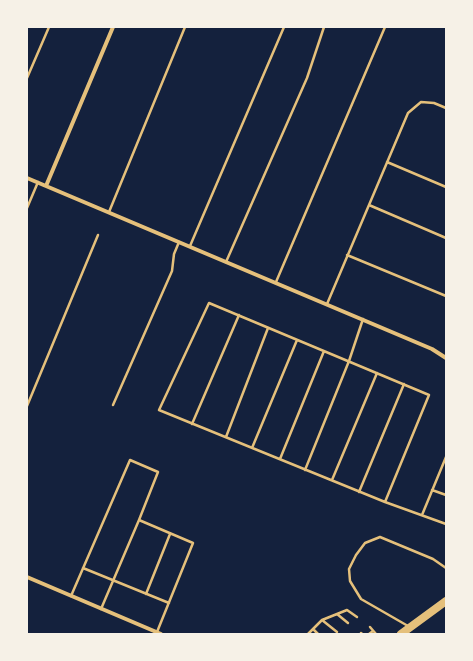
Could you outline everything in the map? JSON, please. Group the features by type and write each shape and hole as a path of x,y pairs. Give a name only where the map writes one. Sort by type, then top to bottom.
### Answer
{"main road":[{"path":"402,634 446,601"}],"street":[{"path":"46,186 113,27"},
{"path":"27,178 363,319 432,349 446,358"},
{"path":"27,578 159,633"}],"lane":[{"path":"27,78 49,27"},
{"path":"109,212 186,27"},
{"path":"190,246 284,27"},
{"path":"226,262 307,78 324,27"},
{"path":"276,282 385,27"},
{"path":"327,304 408,113 421,102 434,103 446,108"},
{"path":"387,162 446,187"},
{"path":"27,208 38,182"},
{"path":"369,205 446,238"},
{"path":"27,406 98,235"},
{"path":"113,405 172,271 174,254 179,242"},
{"path":"347,255 446,296"},
{"path":"385,502 429,395 209,303 159,410 359,492 385,502 446,524"},
{"path":"192,424 239,316"},
{"path":"305,470 349,361 363,319"},
{"path":"226,437 268,328"},
{"path":"252,448 297,340"},
{"path":"280,459 324,351"},
{"path":"332,480 377,373"},
{"path":"359,492 404,384"},
{"path":"422,515 446,457"},
{"path":"71,596 130,460 158,472 101,609"},
{"path":"432,490 446,495"},
{"path":"139,520 193,543 169,603 159,633"},
{"path":"146,594 170,534"},
{"path":"410,628 361,599 350,581 349,570 356,555 365,543 380,537 433,559 446,568"},
{"path":"83,568 169,603"},
{"path":"308,634 322,620 347,610 357,617"},
{"path":"337,614 348,623"},
{"path":"322,620 337,632"},
{"path":"370,627 376,634"},
{"path":"313,629 318,634"},
{"path":"369,634 374,631"}]}
